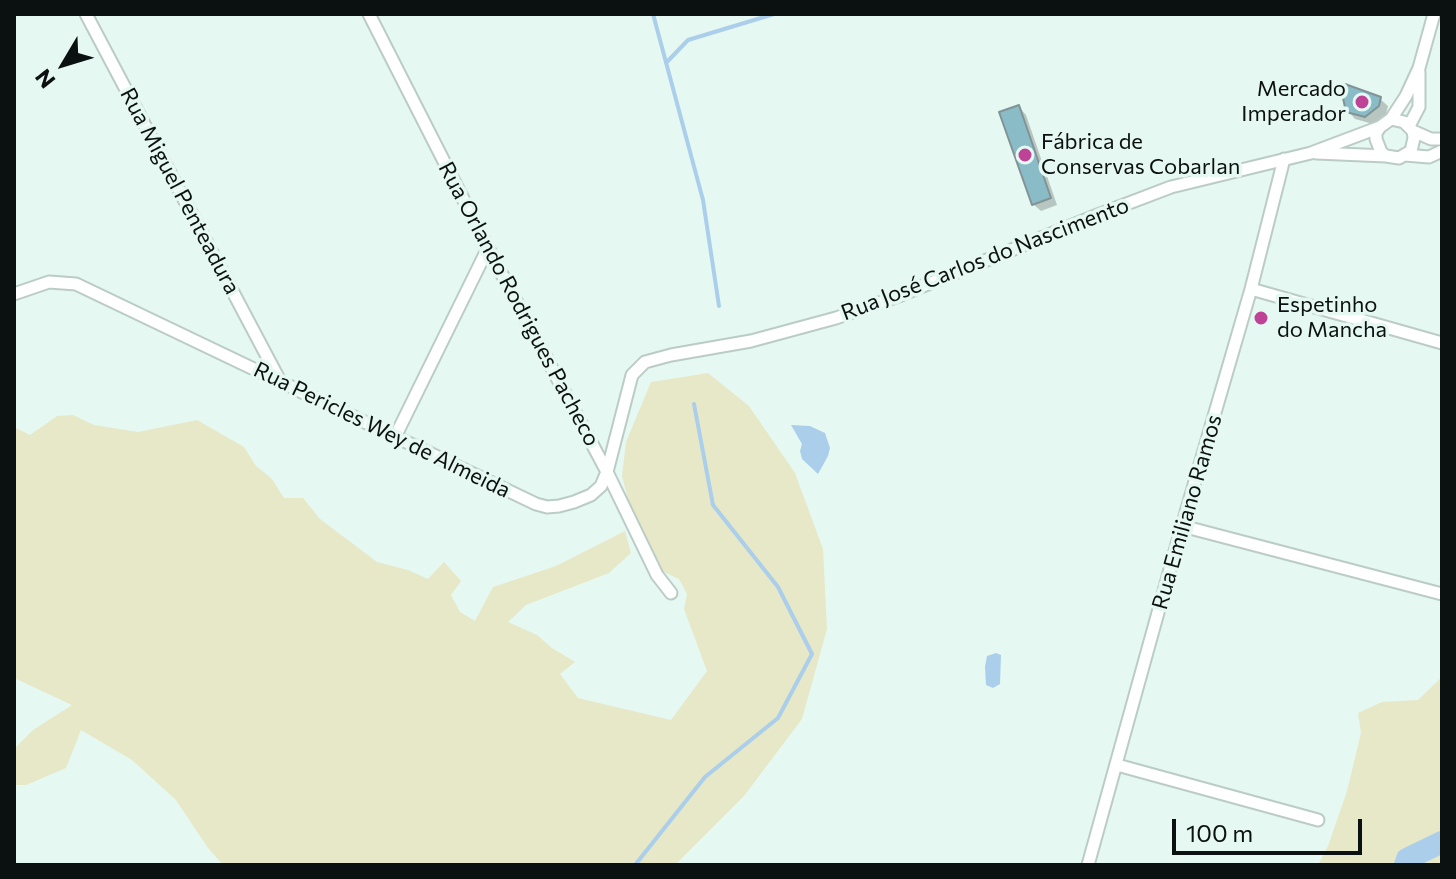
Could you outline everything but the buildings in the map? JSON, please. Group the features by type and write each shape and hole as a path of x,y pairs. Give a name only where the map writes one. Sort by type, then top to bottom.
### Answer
{"street":[{"name":"Rua Miguel Penteadura","path":"86,14 280,381"},
{"name":"Rua Orlando Rodrigues Pacheco","path":"369,14 607,472 657,575 671,593"},
{"path":"1419,68 1419,107 1411,128 1414,145 1399,158 1386,156 1376,139 1380,127 1391,119 1406,96 1419,68 1434,14"},
{"path":"1391,119 1398,119 1431,139 1442,139"},
{"name":"Rua José Carlos do Nascimento","path":"671,355 751,341 836,318 1171,187 1311,153 1380,127"},
{"path":"1405,155 1429,157 1442,151"},
{"name":"Rua José Carlos do Nascimento","path":"1311,153 1386,156"},
{"name":"Rua Emiliano Ramos","path":"1088,865 1251,289 1284,159"},
{"path":"395,437 488,248"},
{"name":"Rua Pericles Wey de Almeida","path":"14,294 49,282 76,284 547,507 574,502 591,495 601,486 632,375 645,362 671,355"},
{"path":"1251,289 1442,343"},
{"path":"244,364 254,358 256,350 251,326"},
{"path":"1182,526 1442,594"},
{"path":"1117,765 1318,820"}],"green space":[{"path":"708,373 749,406 795,473 823,549 827,629 802,719 744,796 675,865 223,865 176,800 132,760 81,730 66,768 26,785 14,785 14,749 33,730 72,705 14,678 14,427 30,435 57,416 73,415 94,425 138,432 197,420 244,447 284,498 303,498 320,519 377,562 428,579 444,562 461,581 451,595 460,612 475,621 493,587 556,566 625,531 631,553 609,573 526,605 508,622 537,635 575,662 560,674 578,698 671,720 707,671 684,609 687,594 679,579 660,570 628,500 622,476 626,442 651,382"},
{"path":"1442,677 1442,865 1318,865 1347,791 1361,733 1358,713 1382,702 1418,700"}],"water":[{"path":"791,425 810,426 825,433 830,448 818,474 802,459 802,444"},
{"path":"1001,655 1000,684 993,688 986,685 985,667 987,656"}],"waterway":[{"path":"653,14 703,200 719,306"},
{"path":"666,63 688,40 774,14"},
{"path":"635,865 705,777 778,718 812,654 778,587 713,505 694,404"},
{"path":"1405,865 1407,859 1442,842"}],"place":[{"name":"Mercado Imperador","path":"1362,102"},
{"name":"Fábrica de Conservas Cobarlan","path":"1025,155"},
{"name":"Espetinho do Mancha","path":"1261,318"}]}
